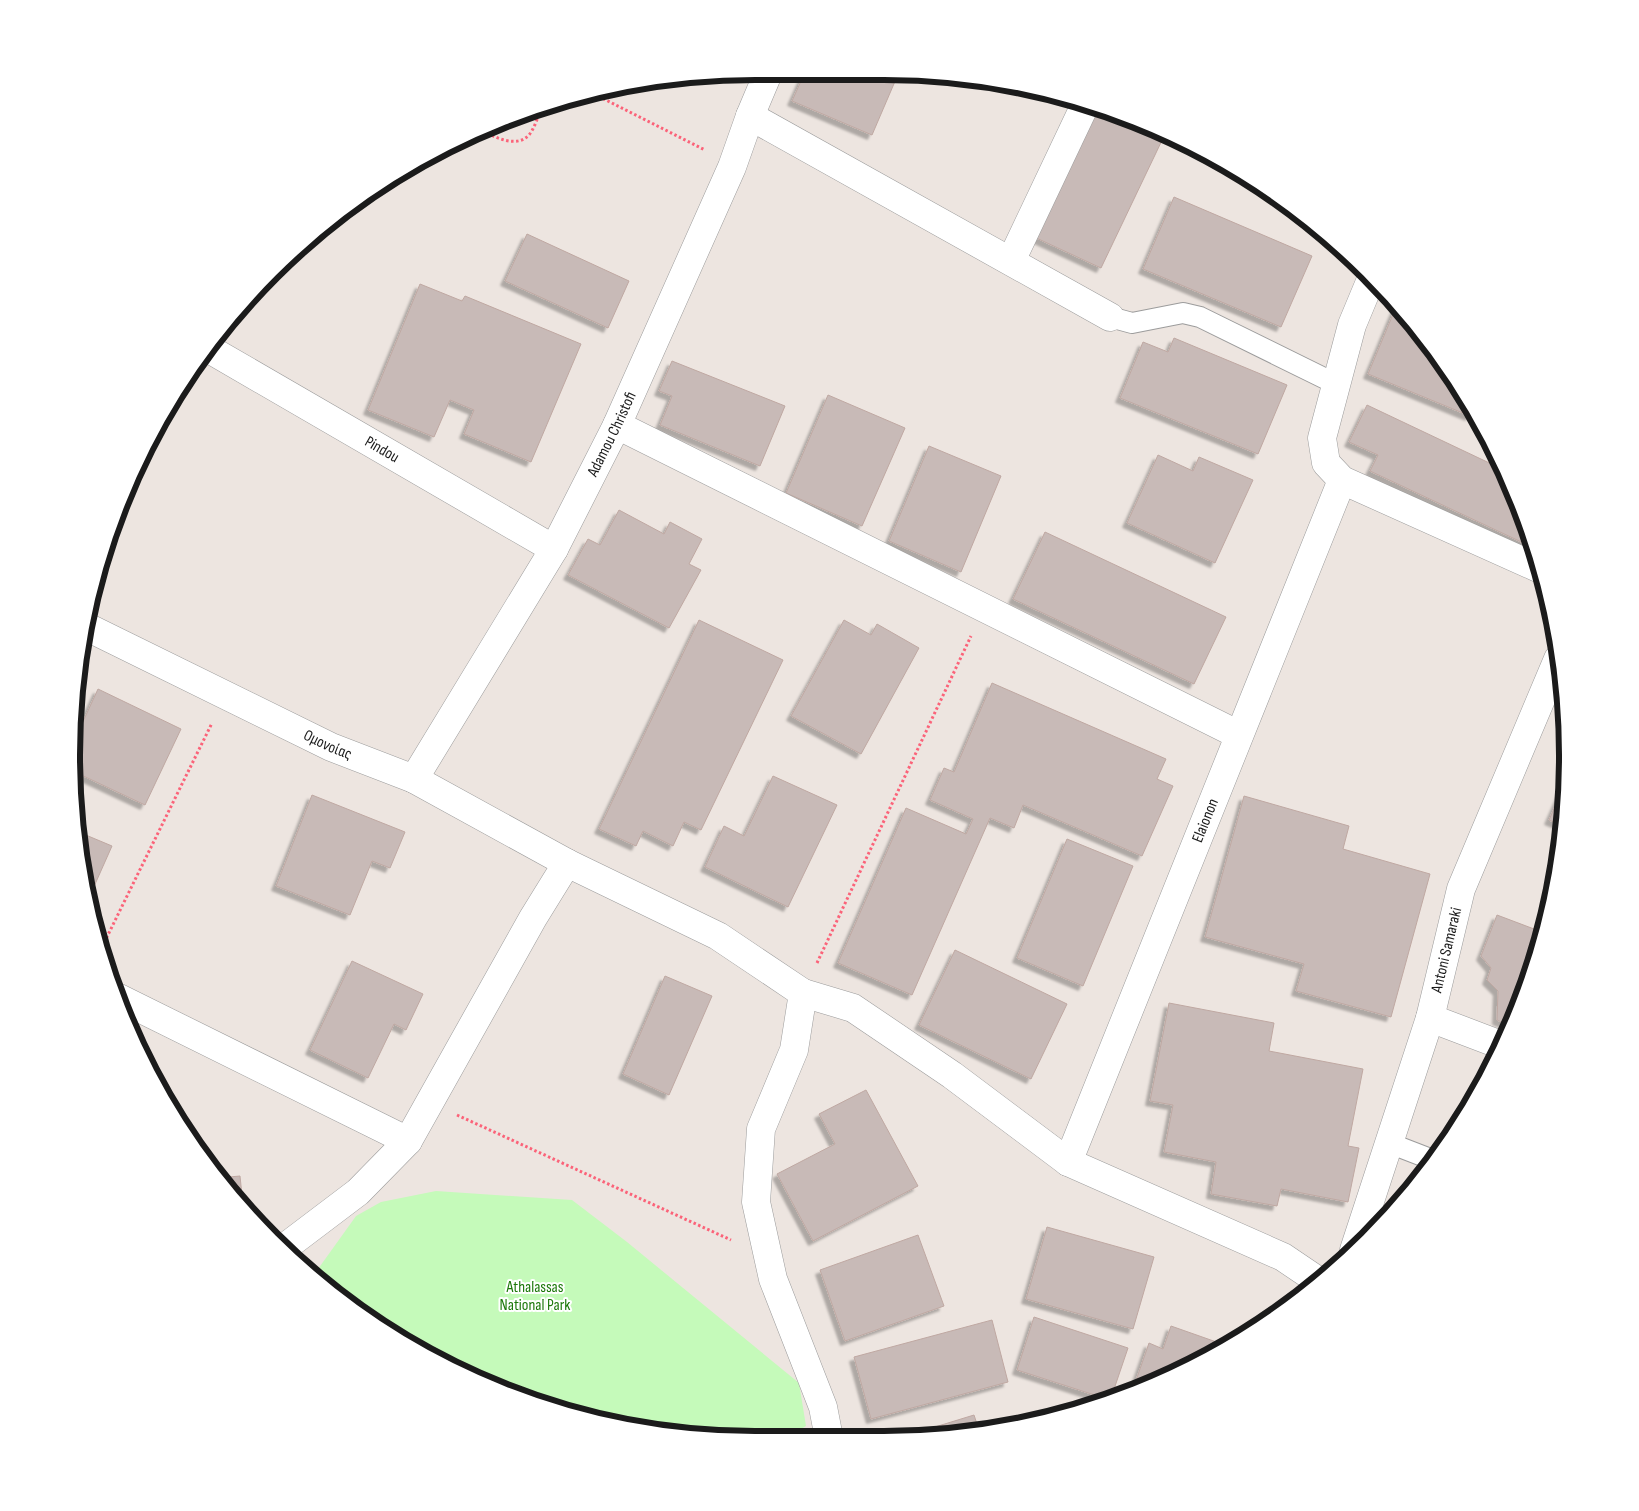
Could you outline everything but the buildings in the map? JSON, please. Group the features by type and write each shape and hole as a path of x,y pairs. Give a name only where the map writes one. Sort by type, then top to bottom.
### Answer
{"street":[{"name":"Adamou Christofi","path":"414,778 554,549 617,425 732,166 765,80"},
{"path":"1011,261 1082,110"},
{"path":"750,116 1110,317"},
{"path":"1368,286 1352,325 1322,438 1326,463 1342,480 1531,565"},
{"name":"Pindou","path":"214,352 554,549"},
{"path":"617,425 1239,735"},
{"name":"Elaionon","path":"1068,1162 1342,480"},
{"name":"Ομονοίας","path":"92,630 331,747 414,778 567,863 718,936 802,993 853,1008 952,1075 1068,1162 1284,1257 1312,1277"},
{"name":"Antoni Samaraki","path":"1359,1235 1430,1018 1461,889 1553,670"},
{"path":"290,1244 358,1192 408,1141 533,918 567,863"},
{"path":"802,993 794,1050 761,1129 756,1202 773,1279 823,1407 827,1431"},
{"path":"127,1003 408,1141"},
{"path":"1430,1018 1494,1043"}],"lane":[{"path":"1110,317 1132,323 1183,313 1200,317 1336,384"},
{"path":"1389,1143 1426,1157"}],"path":[{"path":"602,98 703,149 732,166"},
{"path":"490,134 501,140 516,141 529,135 538,116"},
{"path":"802,993 984,608"},
{"path":"106,939 226,696"},
{"path":"430,1103 768,1257"}],"green space":[{"name":"Athalassas National Park","path":"436,1191 572,1200 627,1242 799,1383 806,1426 797,1431 711,1430 624,1418 581,1408 497,1380 418,1341 380,1317 318,1269 356,1216 381,1202"}]}
